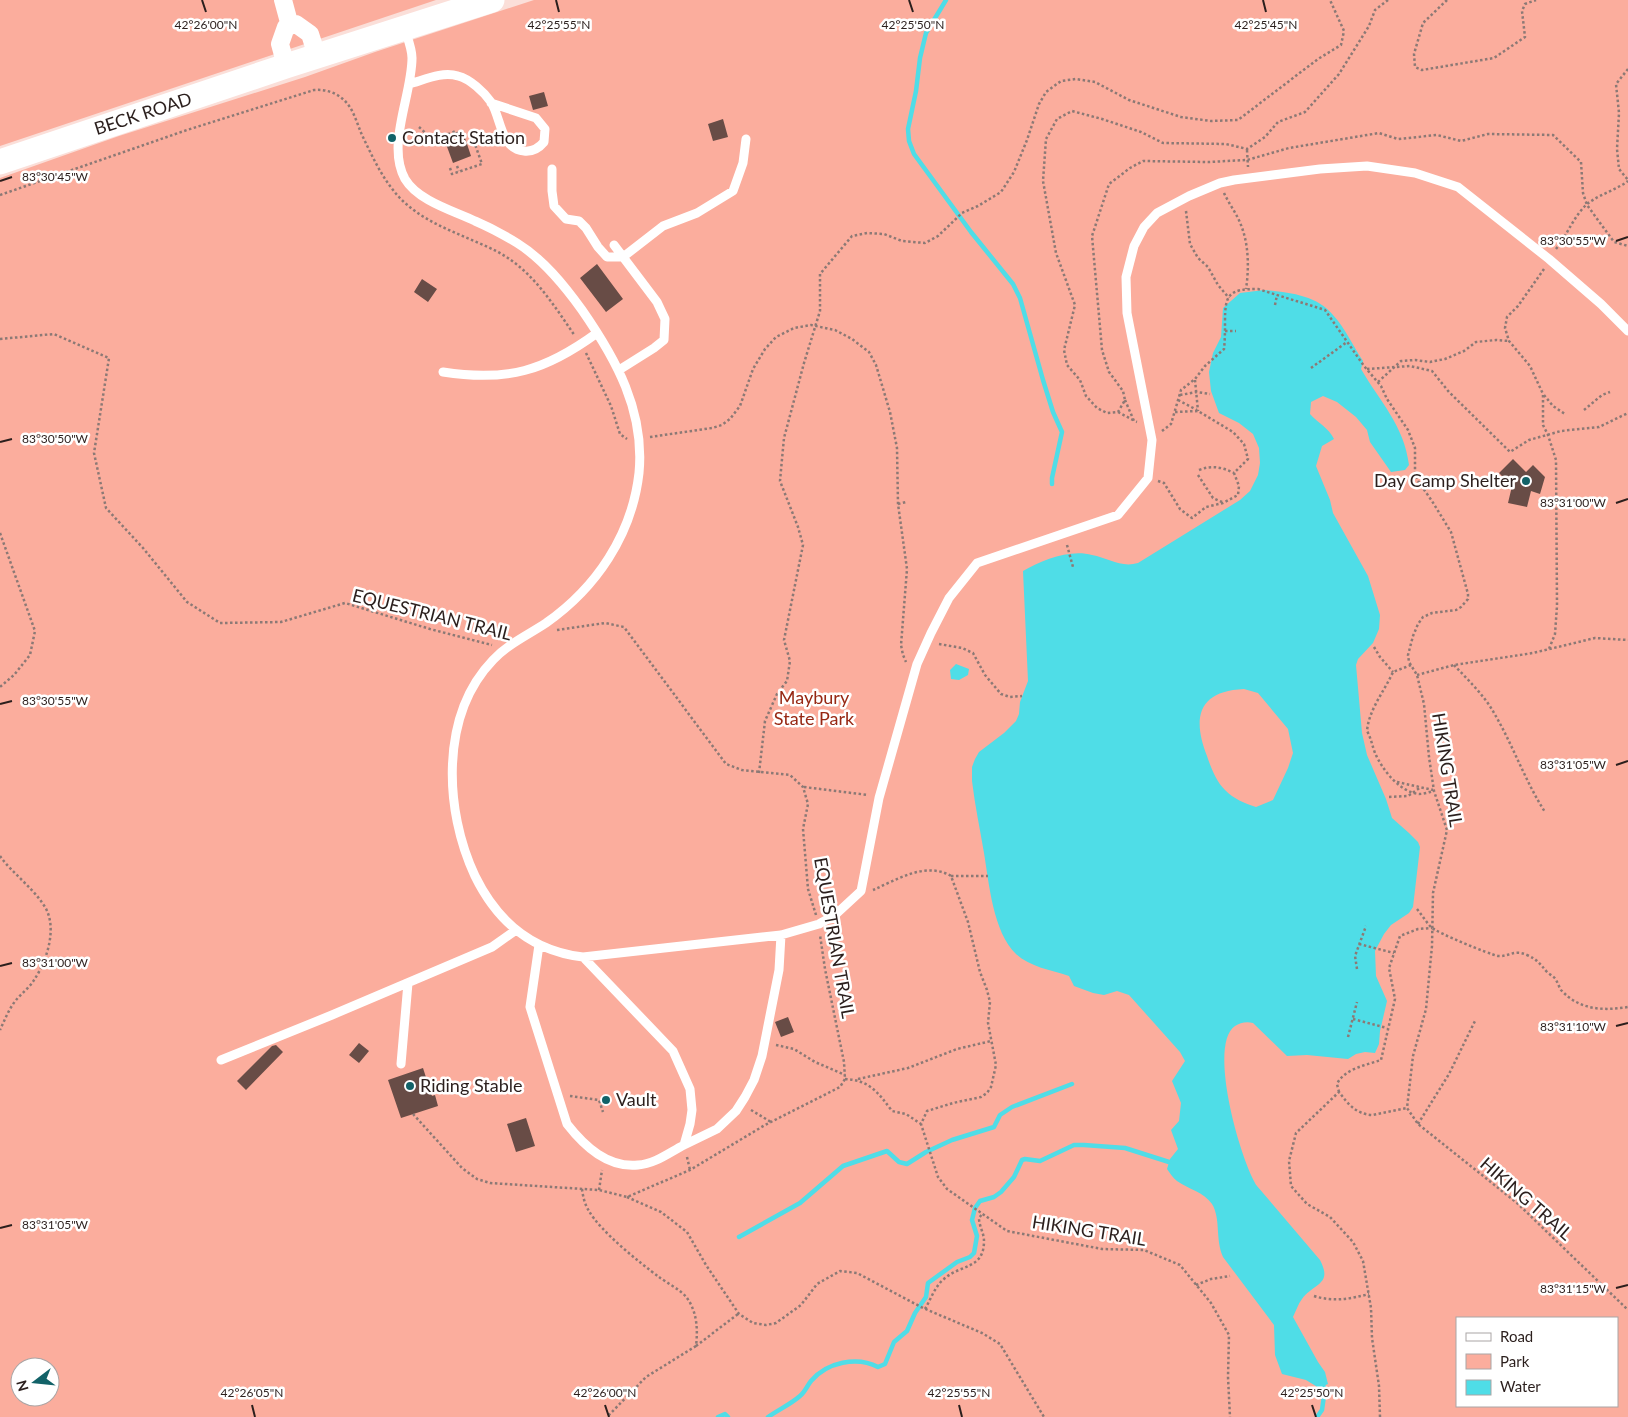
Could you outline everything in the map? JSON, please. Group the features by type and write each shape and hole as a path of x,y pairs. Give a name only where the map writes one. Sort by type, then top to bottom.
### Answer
{"main road":[{"name":"BECK ROAD","path":"0,162 286,66 492,0"}],"street":[{"path":"288,10 296,24 310,34 317,56"},
{"path":"286,66 280,44 286,27 288,10"}],"lane":[{"path":"405,28 412,56 398,150 403,173 410,186 424,198 480,222 519,244 539,260 557,278 597,333 619,370 633,406 638,438 639,472 634,502 624,530 608,561 587,587 569,605 544,624 506,648 485,668 476,680 465,702 455,737 452,770 457,818 467,855 474,872 493,905 516,930 539,945 566,955 583,957 781,935 818,924 835,915 861,891 879,798 916,667 930,633 949,598 977,563 1118,515 1148,478 1152,440 1127,313 1126,276 1134,246 1144,227 1157,213 1220,183 1250,178 1320,169 1367,166 1415,173 1458,186 1601,304 1628,331"},
{"path":"409,84 447,74 458,75 473,84 491,103 505,137 511,145 518,150 530,151 535,150 544,142 545,129 536,118 491,103"},
{"path":"552,169 554,206 566,219 579,221 607,257 623,257 663,226 697,213 733,191 743,163 746,139"},
{"path":"614,245 657,302 665,319 664,340 619,370"},
{"path":"443,372 466,376 490,376 519,372 545,364 597,333"},
{"path":"221,1060 492,947 516,930"},
{"path":"539,945 530,1007 567,1124 580,1140 599,1156 618,1164 639,1165 656,1160 718,1129 742,1102 754,1080 762,1056 779,970 781,935"},
{"path":"583,957 673,1051 690,1089 691,1117 684,1145"},
{"path":"401,1064 408,983"}],"path":[{"path":"759,772 765,721 777,694 787,681 790,661 784,640 803,545 780,481 784,438 820,311 820,274 852,236 867,233 884,234 902,241 925,243 938,236 962,212 978,206 1001,192 1014,172 1028,140 1039,104 1046,92 1061,81 1076,79 1095,82 1129,100 1180,117 1211,121 1238,120 1318,58 1341,45 1344,31 1330,0"},
{"path":"1447,0 1423,23 1414,54 1416,67 1422,70 1494,58 1525,37 1522,11 1525,4 1536,0"},
{"path":"1565,414 1553,406 1543,394 1530,366 1521,352 1509,341 1505,328 1507,317 1541,275 1548,259 1566,238 1576,217 1587,205 1602,194 1628,180 1619,170 1616,84 1628,69"},
{"path":"0,195 234,115 314,90 326,90 338,95 351,108 389,186 404,202 419,214 500,253 524,271 544,290 581,344 603,388 620,434 624,439 712,428 722,425 730,419 740,406 753,369 765,349 776,337 794,328 811,325 835,330 852,339 869,352 876,365 894,428 897,448 898,504 907,569 901,645 905,661 916,667"},
{"path":"419,127 434,140 456,131 459,138"},
{"path":"450,168 452,174 482,164 472,136"},
{"path":"1247,149 1250,178"},
{"path":"457,166 459,171"},
{"path":"1220,183 1241,226 1247,252 1249,274 1246,289"},
{"path":"1182,200 1187,214 1190,244 1198,258 1208,267 1218,285 1229,298"},
{"path":"1152,440 1171,424 1181,390 1195,380 1205,366 1224,349 1225,302 1232,293 1246,289 1258,289 1325,310 1378,382 1408,430 1415,448 1415,475 1451,532 1468,594 1468,599 1461,607 1432,613 1423,617 1413,636 1408,655 1411,664 1393,672 1384,692 1375,703 1367,731 1375,753 1386,770 1402,788 1421,794 1434,791"},
{"path":"1275,305 1277,295"},
{"path":"1225,331 1236,331"},
{"name":"EQUESTRIAN TRAIL","path":"0,339 54,334 108,358 94,453 106,508 144,548 186,602 220,623 281,622 345,603 430,629 506,648"},
{"path":"1378,382 1392,367 1401,361 1430,362 1445,359 1464,351 1476,342 1509,341"},
{"path":"1311,368 1347,342"},
{"path":"1366,367 1410,366 1432,371 1449,392 1510,452 1529,440 1561,431 1599,427 1628,413"},
{"path":"1195,380 1198,411"},
{"path":"1180,395 1197,392 1210,394"},
{"path":"1584,410 1602,395 1610,392"},
{"path":"1543,394 1543,425 1556,460 1555,634 1549,649"},
{"path":"1178,400 1233,432 1244,444 1248,459 1234,473"},
{"path":"1174,412 1198,411"},
{"path":"1118,412 1134,421"},
{"path":"1148,478 1164,483 1180,509 1192,518 1206,507 1223,503 1238,495 1239,486 1234,473 1217,467 1206,467 1199,470"},
{"path":"1198,475 1213,498 1223,503"},
{"path":"898,504 906,502"},
{"path":"0,533 35,631 30,655 14,675 0,688"},
{"path":"1067,545 1073,567"},
{"path":"557,630 605,623 624,627 726,764 742,770 790,775 803,787 830,792 862,793 879,798"},
{"path":"1417,675 1454,666 1533,654 1595,638 1628,640"},
{"path":"928,640 962,648 973,653 984,675 1001,694 1010,697 1022,696"},
{"path":"1374,647 1380,658 1393,672"},
{"name":"HIKING TRAIL","path":"1411,664 1417,675 1424,704 1434,791 1447,830 1433,893 1426,1009 1413,1056 1408,1108 1418,1124 1517,1203 1628,1310"},
{"path":"1454,666 1493,710 1512,746 1525,777 1545,812"},
{"path":"1396,782 1434,791"},
{"name":"EQUESTRIAN TRAIL","path":"803,787 808,804 803,829 808,889 818,924 845,1075"},
{"path":"1389,797 1408,796 1421,787"},
{"path":"0,856 45,905 49,916 50,928 47,953 34,980 7,1012 0,1030"},
{"path":"861,891 873,890 905,875 930,870 945,872 951,876 988,876"},
{"path":"858,1079 878,1091 892,1111 906,1114 921,1124 927,1112 933,1108 981,1097 987,1094 992,1087 996,1065 988,1023 990,1002 980,972 968,922 951,876"},
{"path":"1417,909 1432,928 1483,952 1500,956 1520,953 1533,958 1555,978 1560,988 1581,1004 1596,1009 1628,1007"},
{"path":"1357,969 1355,956 1366,926"},
{"path":"1408,1108 1366,1115 1350,1106 1339,1092 1336,1084 1339,1078 1345,1074 1380,1060 1395,999 1390,968 1400,936 1418,929 1432,928"},
{"path":"1359,944 1394,953"},
{"path":"1348,1037 1357,1002"},
{"path":"1353,1019 1388,1028"},
{"path":"1418,1124 1449,1074 1475,1021"},
{"path":"765,1043 794,1049 815,1062 850,1079 858,1079 908,1068 957,1049 991,1040"},
{"path":"845,1075 850,1079"},
{"path":"627,1197 690,1170 771,1122 840,1087 845,1075"},
{"path":"1339,1092 1296,1133 1289,1161 1290,1186 1307,1204 1330,1217 1353,1242 1363,1262 1371,1308 1372,1338 1379,1386 1380,1417"},
{"path":"558,1096 578,1096 599,1100 603,1112"},
{"path":"742,1102 756,1114 771,1122"},
{"path":"413,1114 462,1168 476,1179 490,1183 599,1190 627,1197 661,1212 687,1232 706,1265 739,1314 753,1323 766,1325 776,1323 801,1305 817,1284 840,1271 857,1273 925,1309 982,1333 1000,1344 1044,1417"},
{"name":"HIKING TRAIL","path":"921,1124 938,1177 947,1189 1007,1231 1102,1249 1144,1250 1180,1265 1210,1303 1230,1335 1230,1417"},
{"path":"599,1190 600,1178 606,1159"},
{"path":"582,1189 589,1211 600,1226 650,1270 686,1297 694,1314 698,1330 696,1346"},
{"path":"925,1309 934,1291 943,1279 979,1260 984,1240 978,1218 983,1213"},
{"path":"1196,1285 1211,1279 1230,1276"},
{"path":"1314,1296 1336,1300 1369,1294"},
{"path":"607,1417 646,1377 696,1346 739,1314"}],"green space":[{"path":"0,0 436,0 0,146"},
{"name":"Maybury State Park","path":"534,0 1628,0 1628,1417 0,1417 0,178 119,136 305,77"}],"water":[{"path":"1264,290 1301,296 1319,303 1333,315 1363,361 1361,369 1397,426 1409,465 1405,470 1391,472 1370,442 1367,430 1356,417 1337,402 1323,396 1311,402 1310,414 1334,439 1322,446 1316,466 1330,500 1333,513 1368,576 1380,615 1379,629 1373,643 1358,659 1356,665 1362,733 1367,755 1392,818 1418,842 1420,847 1413,907 1409,913 1391,925 1375,951 1376,976 1387,1001 1379,1044 1375,1053 1365,1052 1356,1054 1348,1059 1307,1055 1287,1056 1253,1023 1246,1022 1235,1026 1227,1037 1224,1056 1225,1079 1230,1104 1250,1173 1257,1186 1320,1260 1323,1268 1323,1279 1302,1299 1293,1317 1325,1372 1328,1384 1319,1388 1306,1380 1282,1374 1275,1355 1274,1325 1223,1257 1219,1243 1215,1210 1212,1204 1200,1194 1177,1181 1167,1169 1170,1159 1178,1149 1171,1130 1179,1121 1181,1103 1172,1081 1185,1061 1180,1052 1129,995 1117,991 1104,995 1074,986 1069,976 1028,962 1016,954 1008,945 993,906 972,781 972,767 979,752 1016,721 1020,702 1028,681 1023,571 1047,560 1075,553 1092,555 1126,564 1138,563 1240,500 1250,491 1258,475 1260,463 1259,448 1253,434 1239,423 1219,413 1211,391 1209,372 1213,353 1221,337 1223,308 1240,293","holes":["1244,689 1258,693 1288,729 1293,753 1273,800 1256,807 1232,796 1219,783 1202,742 1200,719 1208,701 1217,695"]},
{"path":"956,664 969,669 968,675 959,680 951,679 950,670"}],"building":[{"path":"544,92 548,106 533,110 529,96"},
{"path":"723,119 728,137 713,141 708,124"},
{"path":"465,138 471,156 453,163 446,144"},
{"path":"597,264 623,299 606,312 580,278"},
{"path":"422,279 437,289 428,302 414,292"},
{"name":"Day Camp Shelter","path":"1513,459 1526,472 1533,465 1545,477 1540,494 1531,491 1527,507 1508,503 1512,486 1499,473"},
{"path":"788,1017 794,1032 781,1037 775,1022"},
{"path":"359,1043 369,1051 359,1063 349,1055"},
{"path":"276,1045 283,1052 246,1090 237,1081 272,1046"},
{"name":"Riding Stable","path":"423,1068 432,1096 435,1095 438,1106 401,1118 388,1080"},
{"path":"526,1118 535,1146 516,1152 507,1124"}],"waterway":[{"path":"946,0 926,33 908,129 909,141 914,154 971,232 1013,284 1020,298 1053,412 1062,432 1052,484"},
{"path":"739,1237 800,1203 843,1166 887,1151 899,1162 907,1164 926,1152 952,1140 994,1127 1000,1115 1012,1107 1072,1084"},
{"path":"768,1417 796,1399 803,1393 811,1381 825,1369 834,1365 852,1362 861,1362 878,1367 885,1364 894,1342 907,1331 915,1313 926,1297 928,1283 957,1262 970,1257 974,1253 977,1236 972,1220 975,1208 980,1201 994,1197 1001,1192 1014,1177 1022,1160 1040,1161 1074,1145 1084,1145 1125,1148 1169,1162"},
{"path":"1317,1417 1322,1410 1325,1389 1321,1382"},
{"path":"718,1417 725,1414 728,1417"}],"place":[{"name":"Contact Station","path":"392,138"},
{"name":"Day Camp Shelter","path":"1526,481"},
{"name":"Riding Stable","path":"410,1086"},
{"name":"Vault","path":"606,1100"}]}
